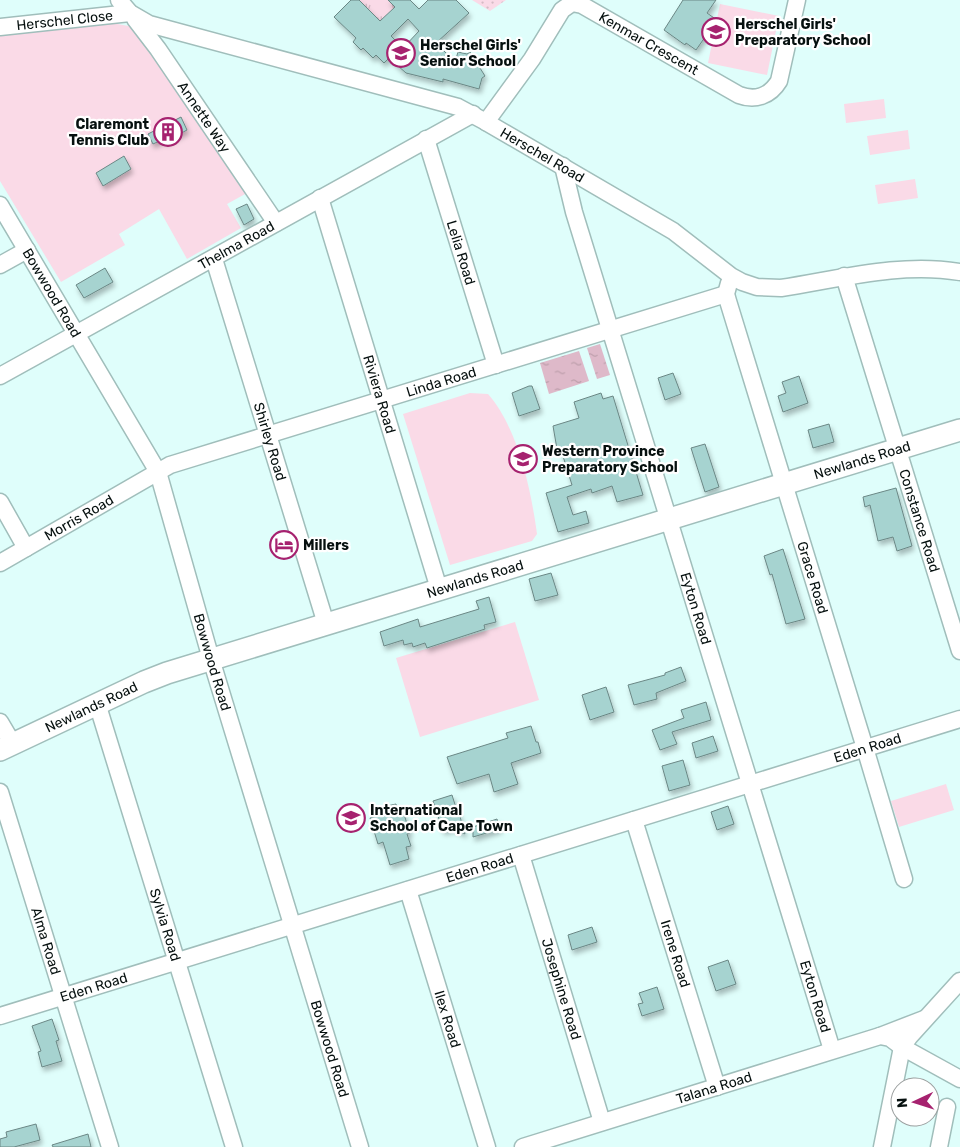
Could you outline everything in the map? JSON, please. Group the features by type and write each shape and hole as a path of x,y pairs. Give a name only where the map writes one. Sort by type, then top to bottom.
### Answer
{"main road":[{"name":"Newlands Road","path":"6,747 144,682 326,624 960,430"}],"street":[{"name":"Herschel Road","path":"119,0 130,13 149,24 458,107 563,166 673,232 732,276 752,286 774,288 878,271 960,272"},
{"name":"Kenmar Crescent","path":"479,118 532,59 562,10 572,3 582,5 739,95 752,98 759,97 771,92 779,81 797,0"},
{"name":"Herschel Close","path":"0,27 130,13"},
{"name":"Annette Way","path":"130,13 158,49 276,223"},
{"name":"Thelma Road","path":"0,376 426,140 479,118"},
{"name":"Lelia Road","path":"426,140 496,364"},
{"name":"Eyton Road","path":"563,166 574,212 832,1050"},
{"name":"Riviera Road","path":"320,198 440,590"},
{"name":"Bowwood Road","path":"0,205 158,472 211,660 360,1147"},
{"path":"0,265 27,250"},
{"name":"Shirley Road","path":"214,258 326,624"},
{"path":"726,294 732,276"},
{"name":"Constance Road","path":"844,276 960,651"},
{"name":"Linda Road","path":"158,472 170,465 726,294"},
{"name":"Grace Road","path":"726,294 904,879"},
{"name":"Morris Road","path":"0,563 158,472"},
{"path":"0,502 26,548"},
{"name":"Sylvia Road","path":"98,704 234,1147"},
{"name":"Eden Road","path":"0,1016 960,720"},
{"path":"0,722 6,747"},
{"name":"Alma Road","path":"0,792 110,1147"},
{"name":"Irene Road","path":"634,820 717,1087"},
{"name":"Josephine Road","path":"521,855 602,1122"},
{"name":"Ilex Road","path":"408,890 487,1147"},
{"path":"882,1147 902,1047 960,981"},
{"name":"Talana Road","path":"523,1147 880,1036 926,1018"},
{"path":"880,1036 890,1038 902,1047 960,1079"},
{"path":"939,1147 947,1107"}],"green space":[{"path":"359,0 388,0 395,7 380,21"},
{"path":"472,0 506,0 490,11"},
{"path":"720,4 779,16 767,75 708,63"},
{"path":"112,23 134,27 247,193 227,204 241,228 187,259 159,209 119,234 125,245 61,282 0,181 0,35"},
{"path":"884,99 886,118 846,123 844,104"},
{"path":"908,130 910,149 870,155 867,136"},
{"path":"915,179 918,198 878,204 875,185"},
{"path":"470,393 488,394 507,424 522,460 537,534 532,541 450,565 403,414"},
{"path":"515,622 539,700 420,737 396,658"},
{"path":"946,784 954,810 899,827 891,801"}],"water":[{"path":"600,344 610,375 597,379 587,348"},
{"path":"579,351 589,381 549,394 540,363"}],"building":[{"path":"351,0 359,0 380,21 395,7 388,0 410,0 419,9 428,0 456,0 469,13 436,43 455,62 458,52 467,54 470,52 485,76 482,78 479,89 443,79 443,82 406,73 389,58 384,63 376,55 373,58 363,48 361,50 353,42 356,38 334,17","holes":["408,19 419,31 403,48 391,36"]},
{"path":"683,0 716,0 707,13 717,20 696,50 686,43 685,45 664,30"},
{"name":"Claremont Tennis Club","path":"181,117 187,130 165,142 164,139 153,144 148,134"},
{"path":"124,156 131,169 103,186 96,173"},
{"path":"247,204 254,219 244,225 236,209"},
{"path":"105,268 113,282 84,298 76,285"},
{"path":"673,373 681,394 665,400 658,378"},
{"path":"799,376 808,403 783,412 778,396 786,393 782,382"},
{"path":"532,386 540,409 519,416 512,393"},
{"path":"601,393 603,399 613,396 643,495 617,502 612,486 592,493 591,489 567,497 573,515 586,511 589,523 558,532 546,493 572,485 560,448 557,449 553,426 579,418 574,402"},
{"path":"829,424 834,442 813,448 808,430"},
{"path":"705,444 719,487 705,492 691,448"},
{"path":"896,488 912,546 897,551 893,537 878,541 870,505 865,507 863,497"},
{"path":"783,549 805,619 786,624 772,574 770,575 764,556"},
{"path":"551,573 558,595 535,601 529,579"},
{"path":"489,597 496,622 484,625 485,629 427,648 425,643 413,647 412,643 404,645 403,640 384,646 380,632 418,619 420,627 479,609 476,601"},
{"path":"681,667 686,681 656,693 657,699 634,705 628,685 665,675 665,673"},
{"path":"606,687 614,712 590,720 582,695"},
{"path":"706,702 711,720 672,732 677,744 660,750 652,730 684,718 681,710"},
{"path":"531,726 541,753 511,763 518,784 494,792 489,774 457,784 447,757 508,738 506,733"},
{"path":"713,736 718,751 696,758 692,743"},
{"path":"683,760 690,785 669,791 662,766"},
{"path":"452,795 465,834 453,828 443,831 433,801"},
{"path":"396,804 397,809 402,808 410,833 407,834 411,846 406,847 409,859 390,865 383,842 378,844 370,818 389,812 387,806"},
{"path":"728,806 734,824 717,830 711,812"},
{"path":"497,819 500,829 473,837 473,827"},
{"path":"592,927 597,942 572,950 568,935"},
{"path":"728,960 736,984 716,991 708,967"},
{"path":"657,987 664,1009 642,1016 638,1004 643,1003 639,993"},
{"path":"52,1019 59,1040 56,1041 62,1061 42,1067 38,1052 41,1051 32,1026"},
{"path":"36,1124 40,1140 14,1147 0,1147 0,1139 7,1137 6,1132"},
{"path":"88,1134 91,1147 53,1147 52,1145"}],"place":[{"name":"Herschel Girls' Preparatory School","path":"716,32"},
{"name":"Herschel Girls' Senior School","path":"401,53"},
{"name":"Claremont Tennis Club","path":"168,132"},
{"name":"Western Province Preparatory School","path":"523,459"},
{"name":"Millers","path":"284,545"},
{"name":"International School of Cape Town","path":"351,818"}]}
